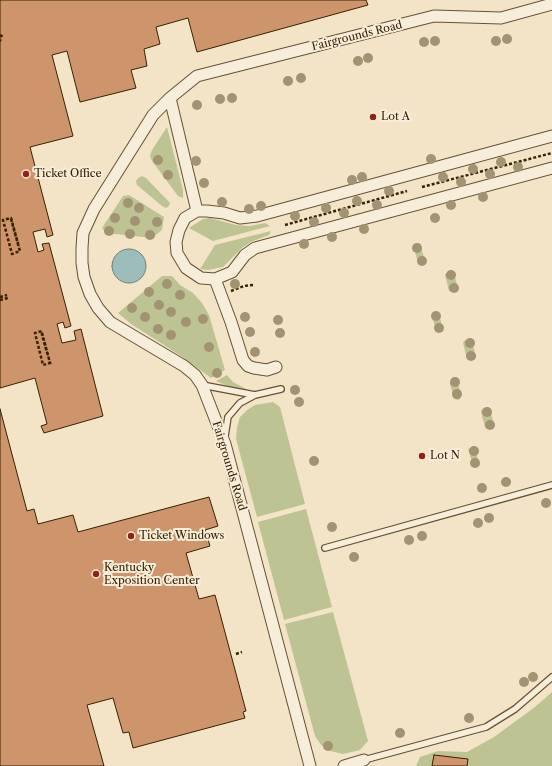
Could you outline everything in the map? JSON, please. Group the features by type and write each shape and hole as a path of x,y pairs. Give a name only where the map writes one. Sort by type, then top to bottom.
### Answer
{"street":[{"name":"Fairgrounds Road","path":"310,766 225,444 202,385 195,375 184,366 110,322 98,308 86,286 82,263 84,233 94,209 153,115 170,98 197,76 434,16 501,18 552,4"},
{"path":"170,98 197,211"},
{"path":"552,136 257,216 240,218 224,213 197,211 185,218 179,230 176,242 177,253 186,268 201,278 215,279 232,272 245,255 255,248 552,168"},
{"path":"215,279 243,360 248,366 254,368 267,370 276,367"},
{"path":"344,766 364,760"}],"lane":[{"path":"202,385 255,395"},
{"path":"225,444 225,430 228,417 240,403 255,395 281,389"},
{"path":"325,548 552,485"},
{"path":"364,760 486,727 515,709 552,677"}],"path":[{"path":"422,188 552,153"},
{"path":"285,225 407,191"},
{"path":"11,219 20,251 12,254 3,220 11,218 19,247"},
{"path":"229,292 244,286 253,285"},
{"path":"0,298 8,297"},
{"path":"42,333 44,340 46,346 50,363 43,365 35,333 42,331 42,335 46,347 48,354 51,366"},
{"path":"236,654 242,652"}],"green space":[{"path":"167,127 183,190 183,198 178,196 152,161 150,156 152,150"},
{"path":"142,176 146,178 170,203 169,206 166,208 162,206 137,185 136,181"},
{"path":"129,195 164,217 162,230 152,238 106,233 102,228 123,196"},
{"path":"210,218 236,225 250,226 265,223 270,226 213,241 189,228 203,219"},
{"path":"271,231 269,235 253,241 243,247 223,267 208,270 200,269 215,245"},
{"path":"420,243 425,261 421,264 418,263 414,248 414,245"},
{"path":"446,273 454,273 458,289 457,291 452,292 449,291 445,275"},
{"path":"162,276 172,276 180,285 193,293 202,303 209,315 225,370 211,378 181,356 131,324 118,313"},
{"path":"438,311 443,329 439,332 436,331 432,316 432,313"},
{"path":"469,339 472,341 476,357 475,359 470,360 467,359 463,343"},
{"path":"227,375 233,382 248,390 232,388 216,381"},
{"path":"452,380 456,380 458,382 461,397 459,400 454,399 450,384"},
{"path":"273,402 280,407 305,504 257,517 236,439 237,427 240,417 247,410 255,405"},
{"path":"488,407 490,409 494,425 493,427 488,428 485,427 481,412 482,409"},
{"path":"474,447 480,465 474,468 468,449"},
{"path":"306,509 332,607 284,620 258,522"},
{"path":"333,612 368,741 360,750 343,754 330,751 321,745 315,736 285,624"},
{"path":"552,692 552,766 416,766 420,757 438,751 467,752 494,737 535,707"}],"water":[{"path":"132,249 141,254 145,259 145,273 141,278 136,282 126,283 122,282 113,273 112,263 113,259 122,250"}],"building":[{"path":"0,0 366,0 368,5 197,52 188,18 156,27 160,44 144,49 147,66 131,70 136,88 80,102 67,51 52,55 73,136 30,147 53,235 47,237 45,229 33,232 38,252 44,250 42,244 49,243 71,326 65,328 63,322 57,324 62,343 76,340 74,331 81,329 103,416 44,433 41,426 47,424 35,378 0,388"},
{"name":"Kentucky Exposition Center","path":"0,409 27,511 34,509 38,524 73,515 78,532 209,497 218,526 205,530 210,546 186,553 199,599 215,595 246,711 243,712 245,718 133,748 129,732 123,733 113,698 87,705 104,766 0,766"},
{"path":"434,755 468,759 467,766 432,766"}],"place":[{"name":"Lot A","path":"373,117"},
{"name":"Ticket Office","path":"26,174"},
{"name":"Lot N","path":"422,456"},
{"name":"Ticket Windows","path":"131,536"},
{"name":"Kentucky Exposition Center","path":"96,574"}]}
